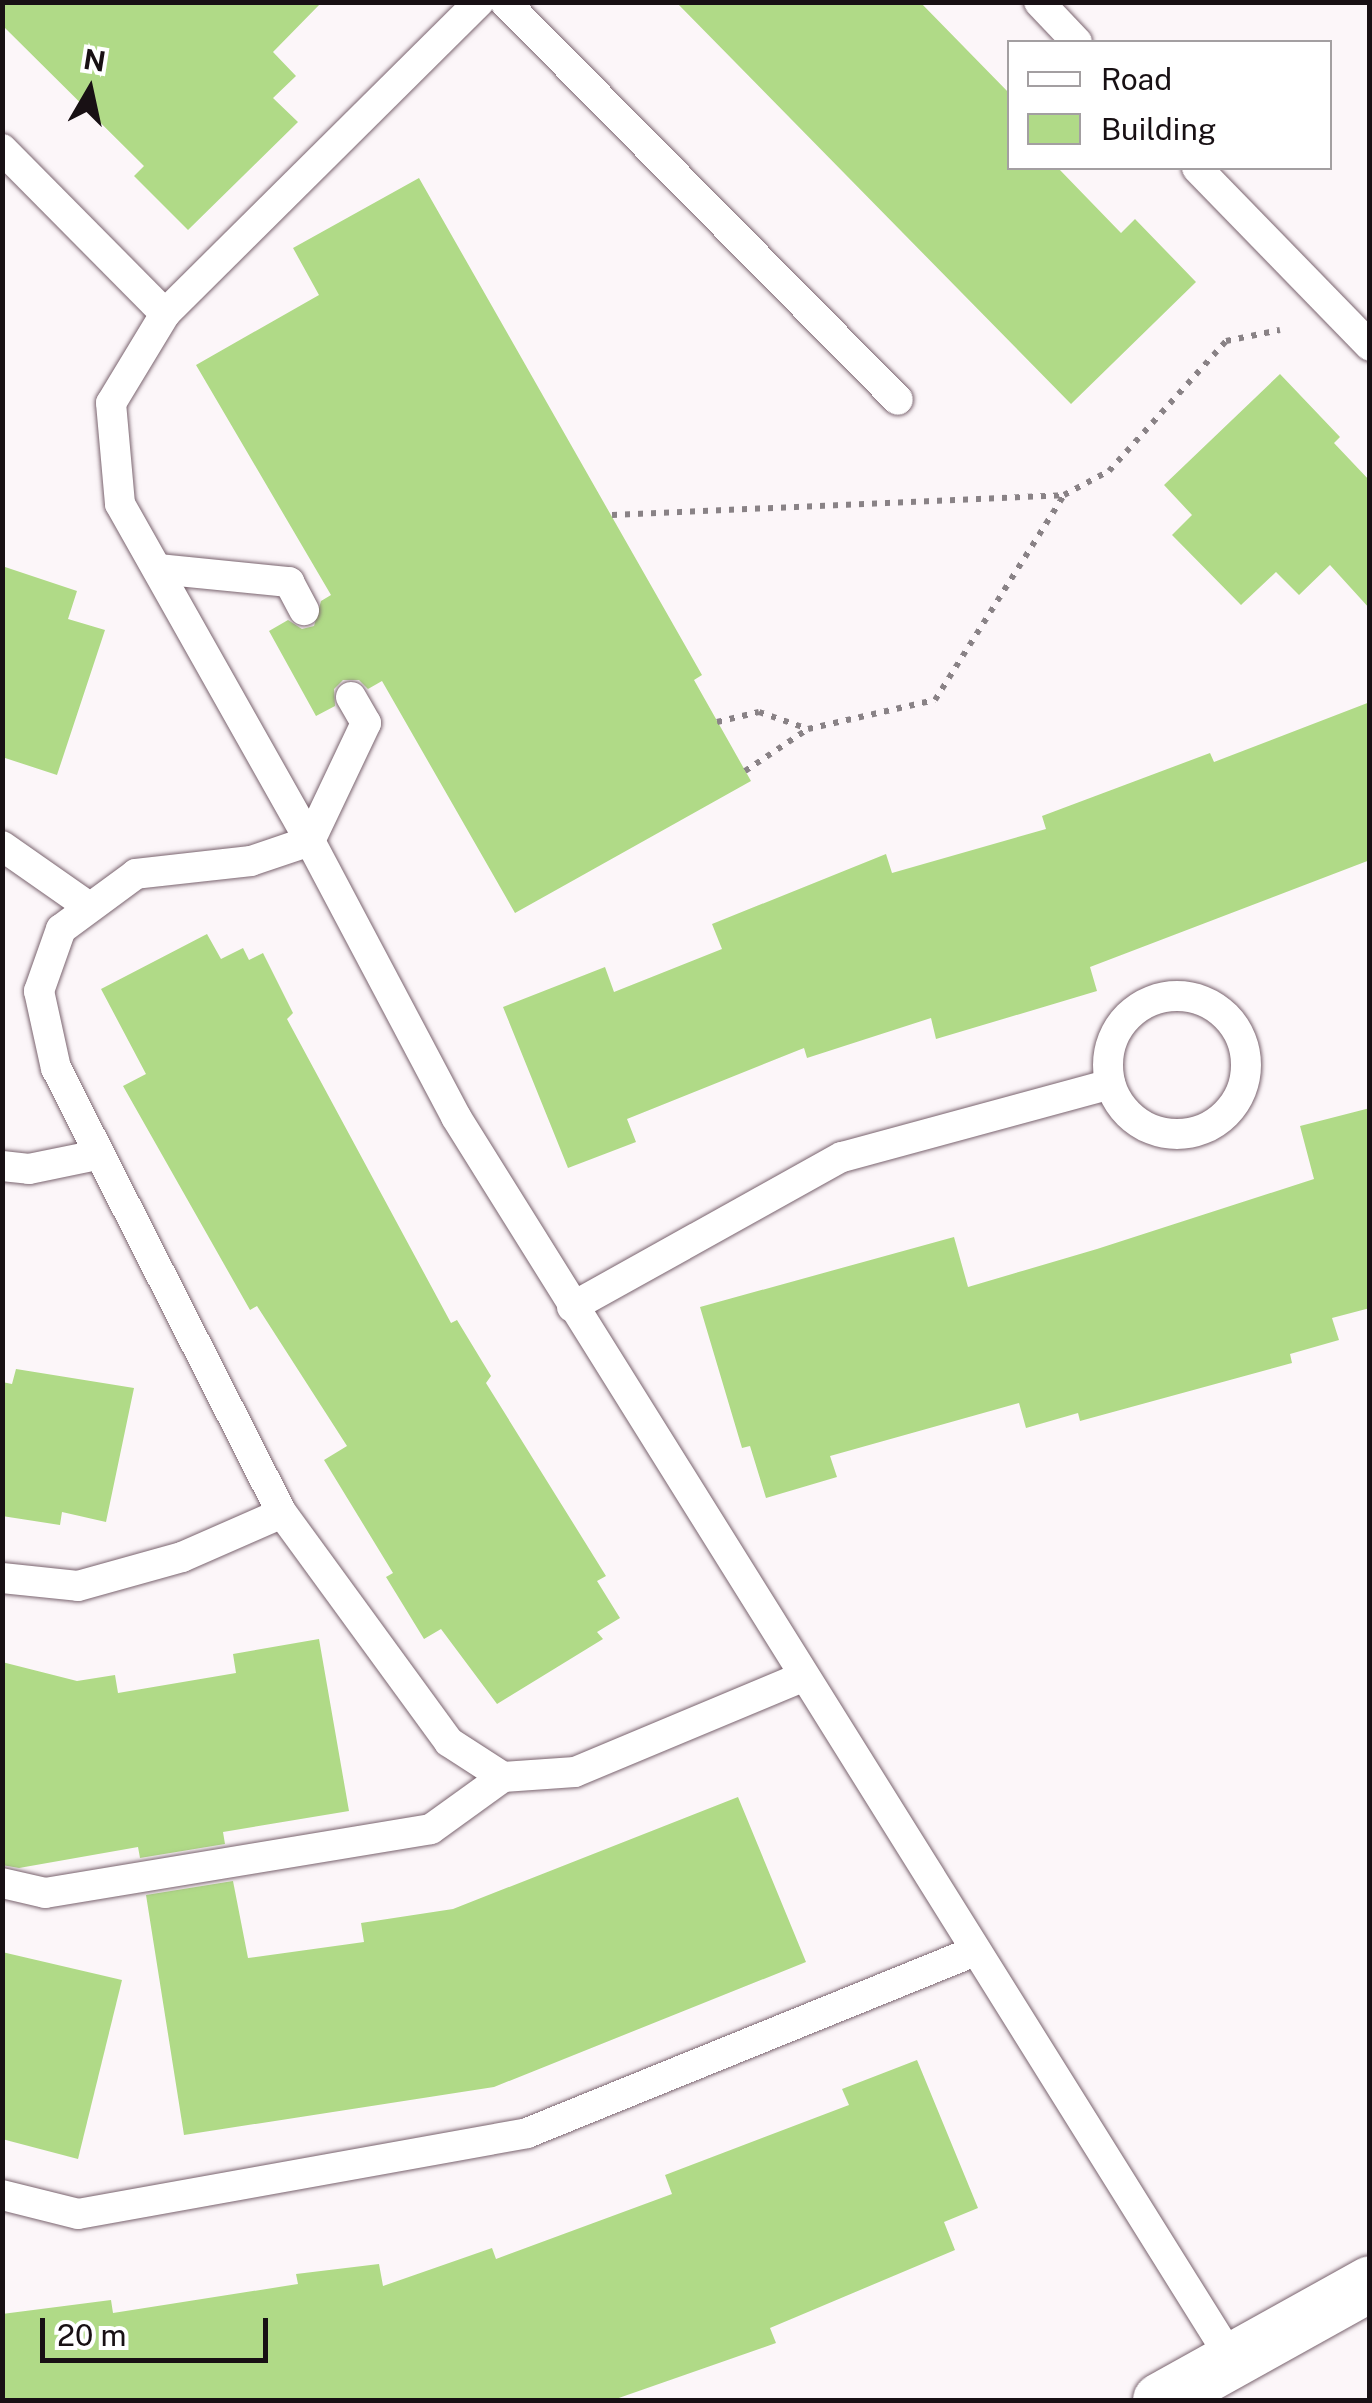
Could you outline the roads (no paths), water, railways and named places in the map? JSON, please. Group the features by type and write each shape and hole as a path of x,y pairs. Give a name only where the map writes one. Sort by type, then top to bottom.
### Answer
{"street":[{"path":"1160,2400 1370,2283"}],"lane":[{"path":"479,2 165,314 110,403 120,504 310,841 456,1117 802,1677 1232,2360"},
{"path":"505,2 898,400"},
{"path":"1039,2 1075,40"},
{"path":"2,149 165,314"},
{"path":"1199,170 1370,346"},
{"path":"158,569 290,582 304,610"},
{"path":"351,698 366,723 310,841 251,861 136,874 60,928 39,990 56,1068 282,1513 449,1742 503,1777"},
{"path":"2,846 89,907"},
{"path":"1193,996 1232,1022 1244,1043 1248,1066 1234,1108 1198,1132 1154,1131 1134,1120 1110,1084 1113,1038 1145,1003 1193,996"},
{"path":"572,1307 842,1158 1110,1084"},
{"path":"2,1166 29,1168 97,1155"},
{"path":"2,1578 78,1586 182,1557 282,1513"},
{"path":"2,1883 45,1893 431,1829 503,1777 575,1772 802,1677"},
{"path":"2,2196 78,2214 527,2133 976,1951"}]}
